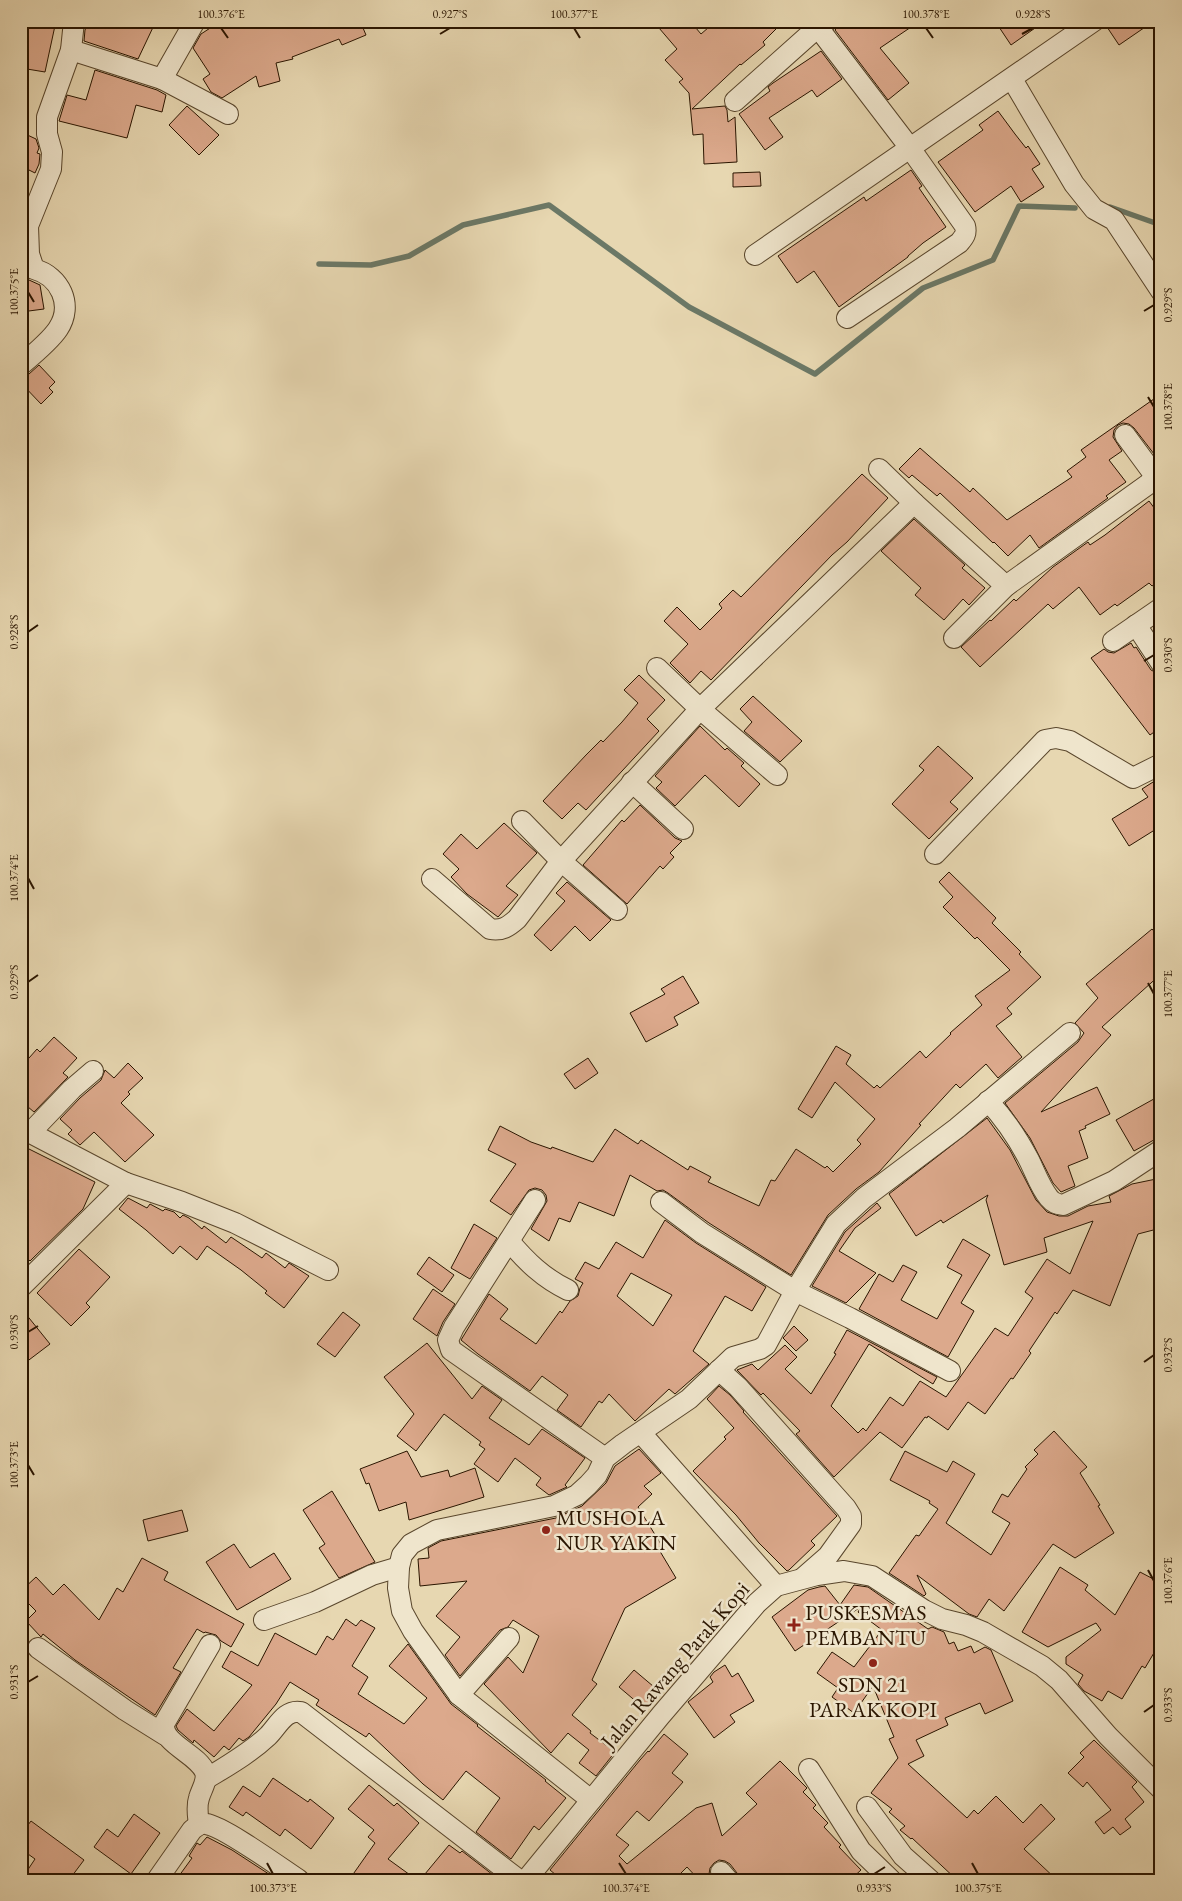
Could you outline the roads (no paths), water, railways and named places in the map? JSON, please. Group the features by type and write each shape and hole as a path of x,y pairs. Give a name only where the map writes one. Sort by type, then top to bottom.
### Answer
{"street":[{"path":"21,365 58,328 64,310 63,296 55,280 45,272 28,269 28,226 51,169 52,152 47,134 47,117 71,50 74,21"},
{"path":"162,80 195,21"},
{"path":"755,255 1094,21"},
{"path":"735,101 819,23 965,226 965,236 959,243 847,318"},
{"path":"71,50 162,80 228,114"},
{"path":"1012,79 1074,184 1094,210 1114,220 1161,291"},
{"path":"954,638 1006,586 1159,479 1125,435"},
{"path":"880,469 914,503 1006,586"},
{"path":"432,879 490,929 500,931 508,927 517,919 562,860 700,710 914,503"},
{"path":"1113,641 1161,608"},
{"path":"1136,625 1161,663"},
{"path":"657,668 700,710 776,775"},
{"path":"935,854 1045,740 1056,738 1070,741 1133,778 1161,764"},
{"path":"632,782 683,829"},
{"path":"522,821 617,910"},
{"path":"591,1800 459,1695 413,1631 402,1611 398,1588 399,1567 402,1555 411,1544 437,1530 554,1506 577,1495 597,1475 605,1458 689,1399 733,1357 760,1349 766,1345 795,1291 836,1224 864,1198 957,1128 1070,1033"},
{"path":"93,1071 26,1130 126,1183 235,1223 328,1270"},
{"path":"988,1101 1000,1113 1027,1157 1043,1188 1055,1203 1063,1205 1114,1181 1161,1150"},
{"path":"21,1287 126,1183"},
{"path":"535,1200 454,1326 448,1340 451,1350 605,1458"},
{"path":"662,1202 702,1233 795,1291 950,1371"},
{"path":"509,1241 542,1276 568,1290"},
{"path":"719,1370 744,1394 846,1508 851,1516 851,1524 828,1556 802,1579"},
{"path":"641,1433 776,1586"},
{"path":"264,1620 315,1602 372,1575 399,1567"},
{"name":"Jalan Rawang Parak Kopi","path":"526,1880 757,1603 776,1586 844,1571 872,1576 924,1610 942,1619 966,1625 983,1632 1042,1666 1059,1680 1102,1731 1161,1789"},
{"path":"459,1695 509,1638"},
{"path":"165,1735 164,1724 210,1645"},
{"path":"38,1648 125,1710 165,1735 200,1765 206,1779 197,1808 199,1825"},
{"path":"206,1779 248,1752 267,1736 286,1715 296,1711 301,1712 519,1880"},
{"path":"809,1769 861,1851 885,1878 903,1856"},
{"path":"867,1807 903,1856 930,1880"},
{"path":"157,1880 192,1830 199,1825 210,1825 223,1831 299,1880"}],"waterway":[{"path":"319,264 371,265 409,256 463,225 549,205 689,307 815,374 923,288 993,260 1019,206 1075,208"},
{"path":"1110,207 1161,225"}],"place":[{"name":"MUSHOLA NUR YAKIN","path":"546,1530"},
{"name":"PUSKESMAS PEMBANTU","path":"794,1625"},
{"name":"SDN 21 PARAK KOPI","path":"873,1663"}]}
